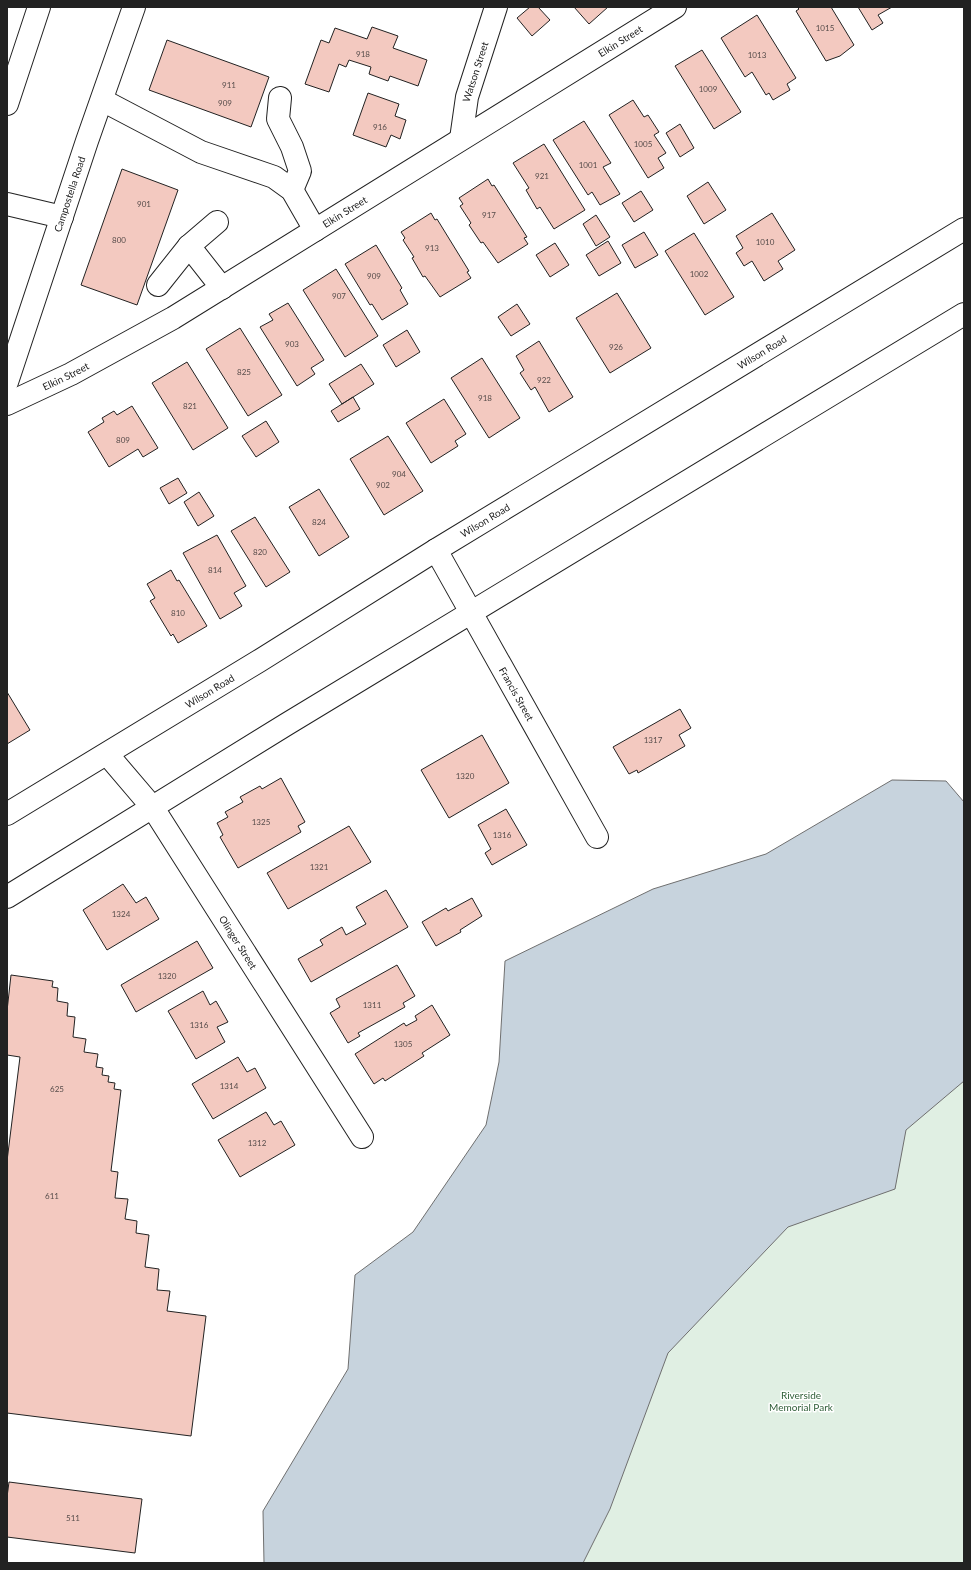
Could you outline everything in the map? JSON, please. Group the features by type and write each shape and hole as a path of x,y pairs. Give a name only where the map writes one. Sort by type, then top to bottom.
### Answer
{"main road":[{"path":"7,104 39,7"},
{"name":"Campostella Road","path":"7,382 134,7"},
{"name":"Watson Street","path":"461,139 467,97 496,7"},
{"name":"Elkin Street","path":"7,404 71,374 173,318 675,7"},
{"path":"280,98 278,119 292,148 300,171 292,190"},
{"path":"102,100 201,152 274,177 292,190 315,230"},
{"path":"7,204 62,217"},
{"path":"158,286 189,246 217,222"},
{"name":"Wilson Road","path":"7,814 107,754 436,550 964,229"},
{"path":"189,246 222,288"},
{"path":"7,897 471,612 964,314"},
{"name":"Francis Street","path":"436,550 597,837"},
{"name":"Olinger Street","path":"107,754 153,808 362,1137"}],"green space":[{"name":"Riverside Memorial Park","path":"964,1007 964,1563 544,1563 604,1415"}],"shaded area":[{"path":"892,780 946,781 964,802 964,1081 906,1130 895,1189 788,1227 668,1353 610,1509 583,1563 264,1563 263,1511 348,1369 355,1275 413,1232 486,1125 499,1062 505,961 653,889 766,854"}],"building":[{"path":"530,7 538,7 550,20 532,36 517,18"},
{"path":"574,7 608,7 589,24"},
{"path":"797,7 831,7 854,45 840,56 826,61 796,11 799,9"},
{"path":"858,7 892,7 878,15 883,23 872,30"},
{"path":"757,15 796,78 787,84 790,90 773,100 769,93 766,95 752,72 745,77 721,38"},
{"path":"372,27 398,36 393,48 427,60 418,86 390,76 388,81 369,74 371,67 349,60 346,67 339,64 329,92 305,84 321,40 329,43 335,28 367,39"},
{"path":"167,40 269,77 251,127 149,90"},
{"path":"702,50 741,112 714,129 675,66"},
{"path":"368,93 399,104 395,116 406,120 400,139 391,135 386,147 353,135"},
{"path":"633,100 644,117 648,115 659,132 654,135 666,153 658,158 664,168 648,178 609,115"},
{"path":"584,121 611,163 603,167 620,194 600,205 592,192 588,195 553,140"},
{"path":"680,124 694,148 680,157 666,133"},
{"path":"544,144 585,210 554,229 540,207 537,209 526,190 529,188 513,163"},
{"path":"122,169 178,190 137,305 81,285"},
{"path":"488,179 492,186 494,185 527,237 524,238 528,244 498,263 483,242 481,243 469,225 471,223 460,206 463,204 459,198"},
{"path":"708,182 726,210 704,224 687,196"},
{"path":"641,191 653,210 634,222 622,203"},
{"path":"431,213 435,220 437,219 469,271 467,272 471,278 440,297 425,276 423,277 412,258 414,257 403,240 405,238 401,232"},
{"path":"772,213 795,250 778,261 783,269 764,281 752,261 744,266 736,253 743,248 736,236"},
{"path":"596,215 610,237 596,246 583,224"},
{"path":"644,232 658,255 635,268 622,245"},
{"path":"694,233 734,297 705,315 665,251"},
{"path":"608,241 621,263 599,276 586,255"},
{"path":"555,243 569,265 550,277 536,255"},
{"path":"376,245 402,288 400,290 408,304 382,320 372,304 370,305 345,264"},
{"path":"336,269 378,336 345,357 303,290"},
{"path":"617,293 651,348 610,373 576,318"},
{"path":"288,303 324,360 311,368 315,374 297,386 260,327 273,320 269,314"},
{"path":"517,304 530,324 511,336 498,317"},
{"path":"240,328 282,395 248,416 206,349"},
{"path":"407,330 420,352 396,367 383,345"},
{"path":"539,341 573,397 549,412 535,387 531,390 520,373 524,370 516,356"},
{"path":"482,358 520,418 489,438 451,378"},
{"path":"187,362 228,428 193,450 152,383"},
{"path":"361,364 374,384 342,404 329,384"},
{"path":"353,397 360,409 338,422 331,411"},
{"path":"444,399 466,434 455,441 458,446 431,463 406,423"},
{"path":"132,406 158,448 143,457 138,449 109,467 88,432 104,422 102,418 114,411 117,415"},
{"path":"266,421 279,442 256,457 242,436"},
{"path":"388,436 423,491 384,515 350,459"},
{"path":"178,478 187,493 169,504 160,488"},
{"path":"319,489 349,537 319,556 289,507"},
{"path":"199,492 214,516 198,526 184,502"},
{"path":"255,517 290,572 266,587 231,531"},
{"path":"217,535 246,586 234,593 242,606 220,619 183,553"},
{"path":"171,570 177,581 179,580 207,626 178,643 173,634 171,636 150,601 155,598 147,584"},
{"path":"7,692 30,730 7,744"},
{"path":"680,709 691,728 679,735 685,746 638,773 637,770 629,774 613,747"},
{"path":"482,735 509,783 449,818 421,770"},
{"path":"281,778 305,822 298,826 301,832 238,868 220,837 223,835 217,823 228,817 225,812 243,802 240,797 260,786 262,789"},
{"path":"506,809 527,845 492,865 485,853 491,849 478,825"},
{"path":"349,826 371,862 288,909 267,873"},
{"path":"123,884 136,903 146,897 159,919 107,950 83,910"},
{"path":"386,890 408,927 311,982 298,959 323,945 320,940 342,927 346,935 366,924 356,907"},
{"path":"472,898 482,916 460,930 461,932 436,946 422,922 446,908 448,911"},
{"path":"197,941 213,968 136,1012 121,985"},
{"path":"397,965 415,996 403,1003 405,1007 358,1033 360,1036 348,1043 330,1013 340,1007 336,999"},
{"path":"11,975 53,981 52,987 58,988 57,1001 68,1003 67,1016 75,1017 73,1037 86,1039 84,1052 98,1054 96,1067 103,1068 102,1075 109,1076 108,1082 115,1083 114,1089 121,1090 111,1171 118,1172 115,1198 128,1199 125,1219 137,1221 136,1233 149,1235 145,1267 159,1269 157,1290 170,1291 167,1311 206,1316 191,1436 7,1413 7,1161 20,1057 7,1055 7,1011"},
{"path":"203,991 210,1005 216,1001 228,1022 217,1027 225,1042 196,1059 168,1011"},
{"path":"432,1005 450,1035 422,1053 424,1056 385,1081 383,1078 374,1084 355,1054 404,1023 406,1026 417,1020 415,1016"},
{"path":"238,1057 247,1072 255,1068 266,1088 213,1119 192,1084"},
{"path":"266,1112 274,1125 281,1121 295,1145 240,1177 218,1140"},
{"path":"9,1482 142,1499 135,1553 7,1537 7,1497"}]}
